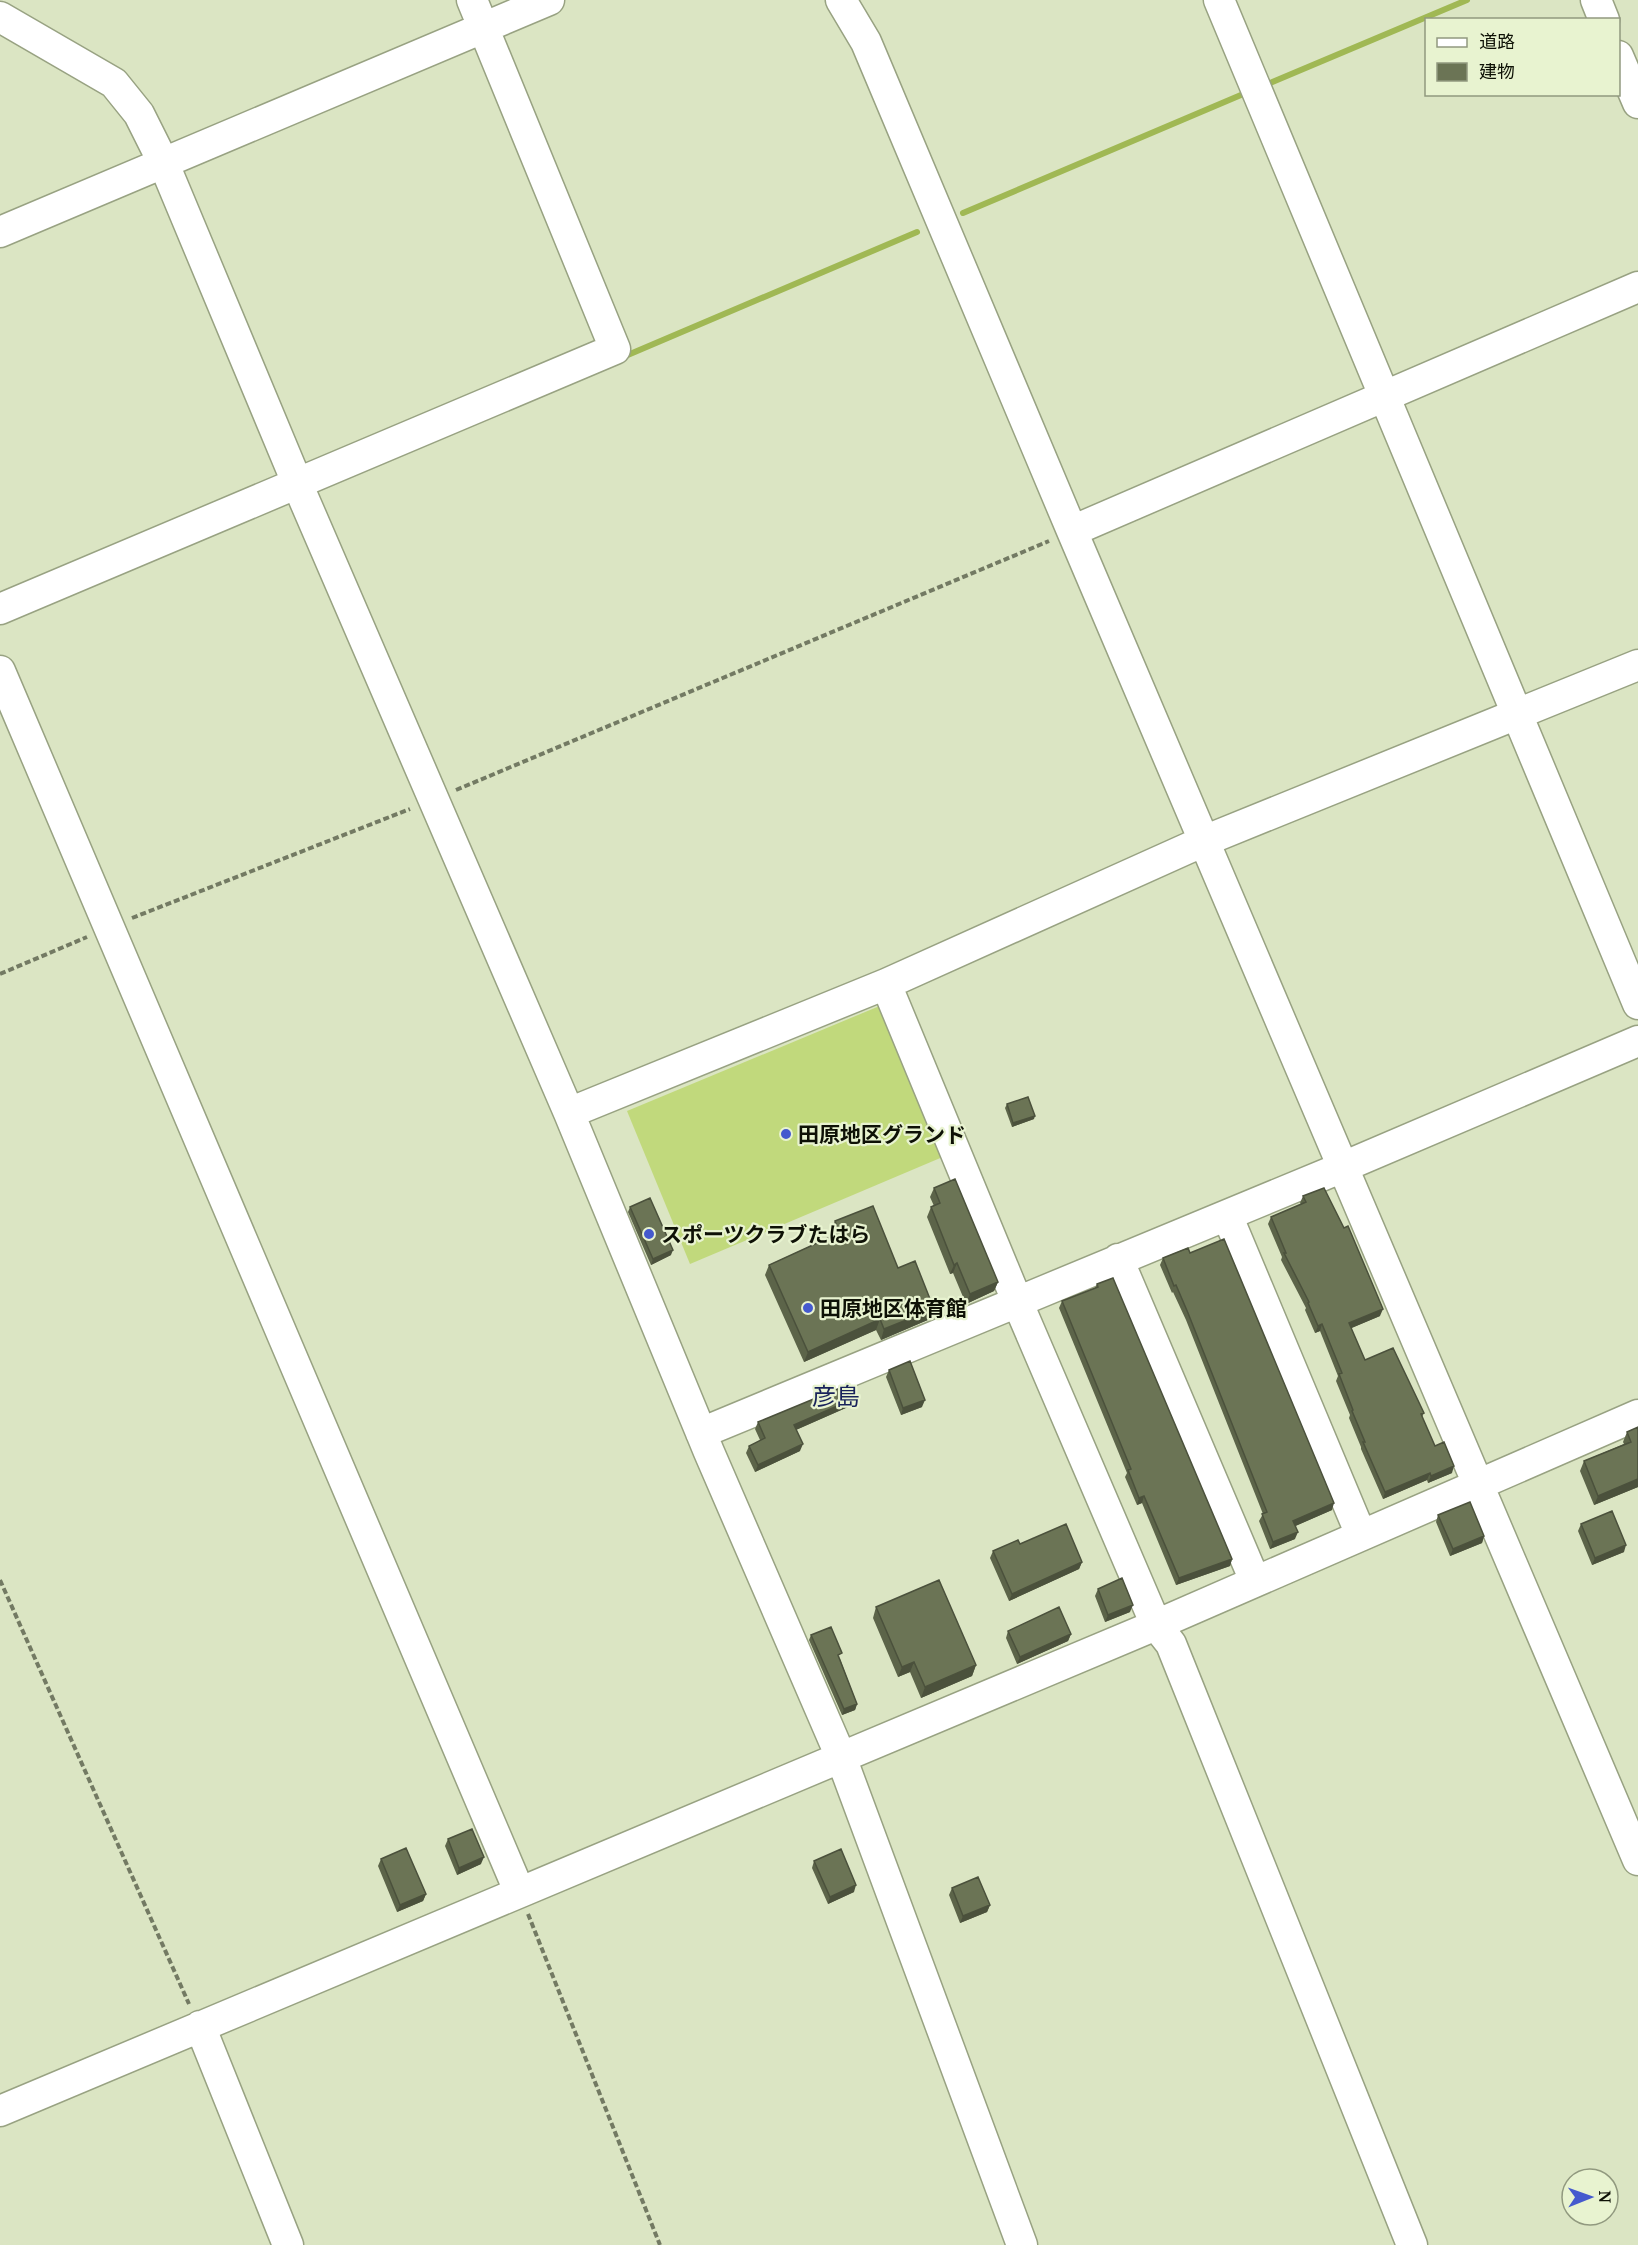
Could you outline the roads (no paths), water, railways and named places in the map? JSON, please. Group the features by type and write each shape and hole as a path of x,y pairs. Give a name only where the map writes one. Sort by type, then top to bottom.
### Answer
{"street":[{"path":"0,609 300,490 615,350 472,0"},
{"path":"0,232 549,0"},
{"path":"841,0 866,42 1638,1860"},
{"path":"1219,0 1638,1004"},
{"path":"1596,0 1603,18"},
{"path":"0,17 114,84 139,114 164,164 300,490 569,1113 701,1433 841,1757 1022,2245"},
{"path":"1620,61 1638,103"},
{"path":"1072,531 1638,287"},
{"path":"569,1113 886,984 1204,841 1638,665"},
{"path":"0,671 519,1891"},
{"path":"886,984 1017,1301 1155,1625 1171,1644 1412,2245"},
{"path":"701,1433 1343,1167 1638,1041"},
{"path":"1227,1215 1361,1535"},
{"path":"1118,1259 1255,1581"},
{"path":"0,2111 1155,1625 1638,1415"},
{"path":"200,2026 288,2245"}],"waterway":[{"path":"1263,86 1467,0"},
{"path":"963,213 1248,92"},
{"path":"623,357 917,232"}],"place":[{"name":"田原地区グランド","path":"786,1134"},
{"name":"スポーツクラブたはら","path":"649,1234"},
{"name":"田原地区体育館","path":"808,1308"}],"district":[{"name":"彦島","path":"836,1395"}]}
